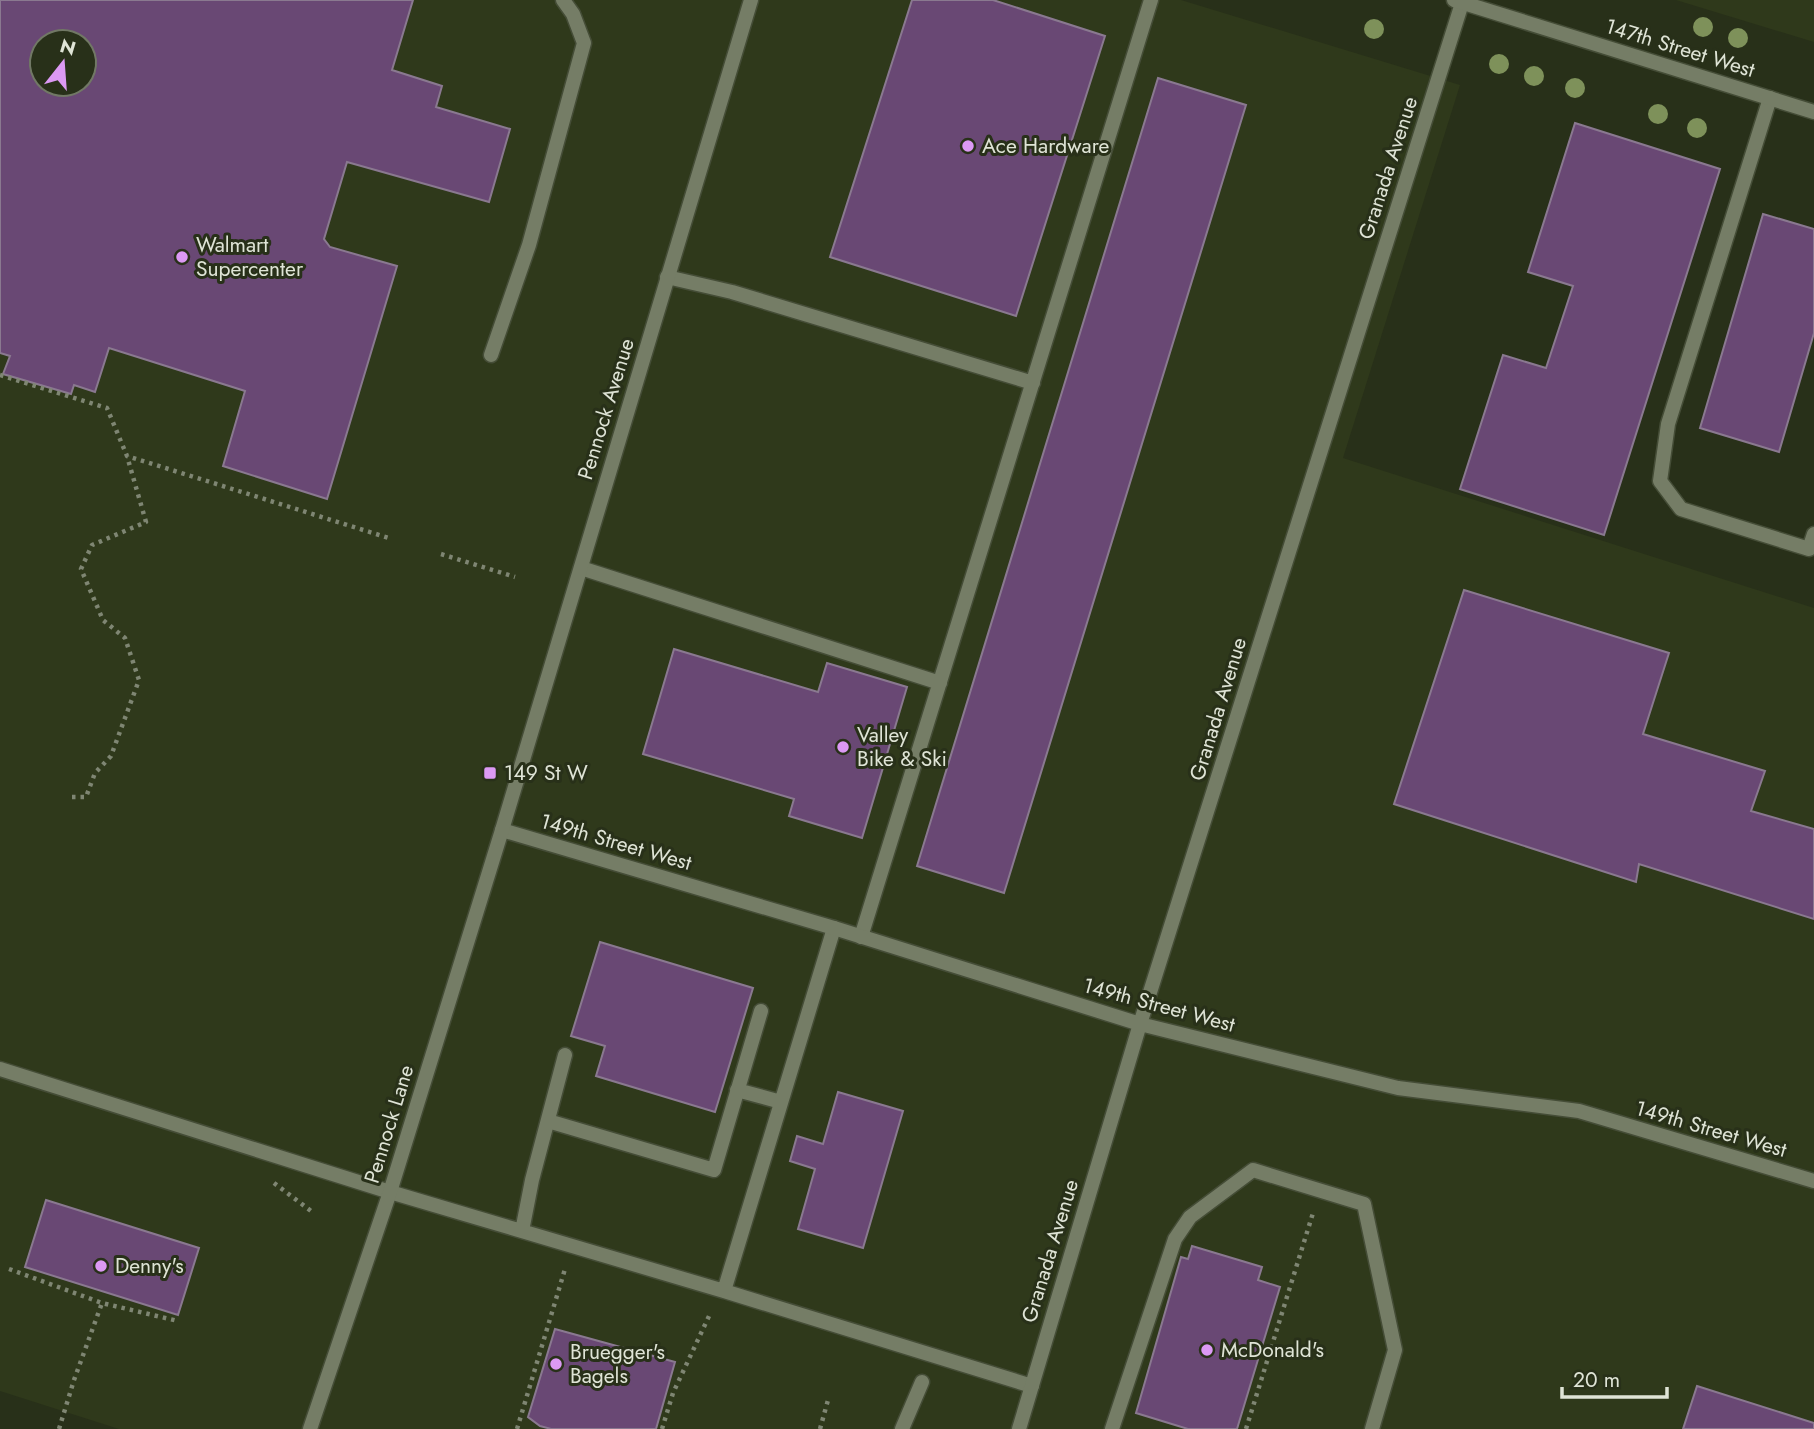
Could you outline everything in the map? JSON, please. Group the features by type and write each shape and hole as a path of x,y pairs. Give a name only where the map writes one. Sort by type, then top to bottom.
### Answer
{"street":[{"path":"491,355 529,245 584,43 573,13 563,0"},
{"name":"Pennock Avenue","path":"502,830 751,0"},
{"path":"861,937 1151,0"},
{"name":"147th Street West","path":"1460,1 1814,112"},
{"name":"Granada Avenue","path":"1019,1429 1140,1024 1460,1"},
{"path":"1770,98 1668,424 1660,481 1681,509 1809,549 1814,534"},
{"path":"667,277 733,292 1032,383"},
{"path":"581,568 940,683"},
{"name":"149th Street West","path":"502,830 834,928 1140,1024 1398,1088 1579,1111 1814,1181"},
{"name":"Pennock Lane","path":"310,1429 390,1192 502,830"},
{"path":"724,1291 834,928"},
{"path":"548,1121 714,1170 761,1011"},
{"path":"522,1231 532,1180 565,1055"},
{"path":"0,1069 390,1192 1032,1385"},
{"path":"737,1090 781,1102"},
{"path":"1112,1429 1175,1239 1190,1217 1253,1170 1364,1204 1395,1350 1372,1429"},
{"path":"902,1429 922,1382"}],"path":[{"path":"0,375 107,408 127,456 146,522 92,545 81,569 103,620 125,638 139,680 111,756 95,773 86,797 72,797"},
{"path":"127,456 392,539"},
{"path":"441,554 515,577"},
{"path":"1246,1429 1320,1191"},
{"path":"9,1269 102,1303 178,1321"},
{"path":"517,1429 565,1269"},
{"path":"59,1429 102,1303"},
{"path":"662,1429 673,1393 710,1314"},
{"path":"820,1429 828,1400"}],"shaded area":[{"path":"0,0 1181,0 1460,85 1343,458 1814,608 1814,1429 119,1429 0,1391"},
{"path":"1676,0 1814,0 1814,42"}],"building":[{"name":"Walmart Supercenter","path":"0,0 413,0 392,70 442,86 436,107 510,129 489,202 347,162 324,239 330,247 397,266 327,499 223,466 245,391 109,348 95,392 74,385 71,394 3,374 10,356 0,353"},
{"name":"Ace Hardware","path":"912,0 993,0 1105,36 1016,316 830,257"},
{"path":"1158,78 1246,105 1004,893 917,866"},
{"path":"1575,123 1720,169 1604,535 1460,489 1503,355 1546,368 1573,286 1528,272"},
{"path":"1763,214 1814,229 1814,333 1779,452 1700,428"},
{"path":"1464,590 1669,653 1643,734 1765,771 1751,811 1814,829 1814,919 1639,864 1636,882 1394,804"},
{"path":"674,649 818,692 827,663 907,687 862,838 789,816 794,799 643,754"},
{"path":"600,942 753,988 715,1112 596,1076 605,1046 571,1036"},
{"path":"838,1092 903,1111 863,1248 798,1229 815,1169 790,1161 797,1136 823,1144"},
{"path":"46,1200 199,1248 178,1315 25,1267"},
{"name":"McDonald's","path":"1192,1246 1262,1267 1258,1280 1280,1287 1237,1429 1188,1429 1136,1413 1181,1257 1188,1259"},
{"path":"555,1329 675,1362 656,1429 551,1429 540,1426 528,1417"},
{"path":"1697,1386 1814,1423 1814,1429 1683,1429"}],"place":[{"name":"Ace Hardware","path":"968,146"},
{"name":"Walmart Supercenter","path":"182,257"},
{"name":"Valley Bike & Ski","path":"843,747"},
{"name":"149 St W","path":"490,773"},
{"name":"Denny's","path":"101,1266"},
{"name":"McDonald's","path":"1207,1350"},
{"name":"Bruegger's Bagels","path":"556,1364"}]}
